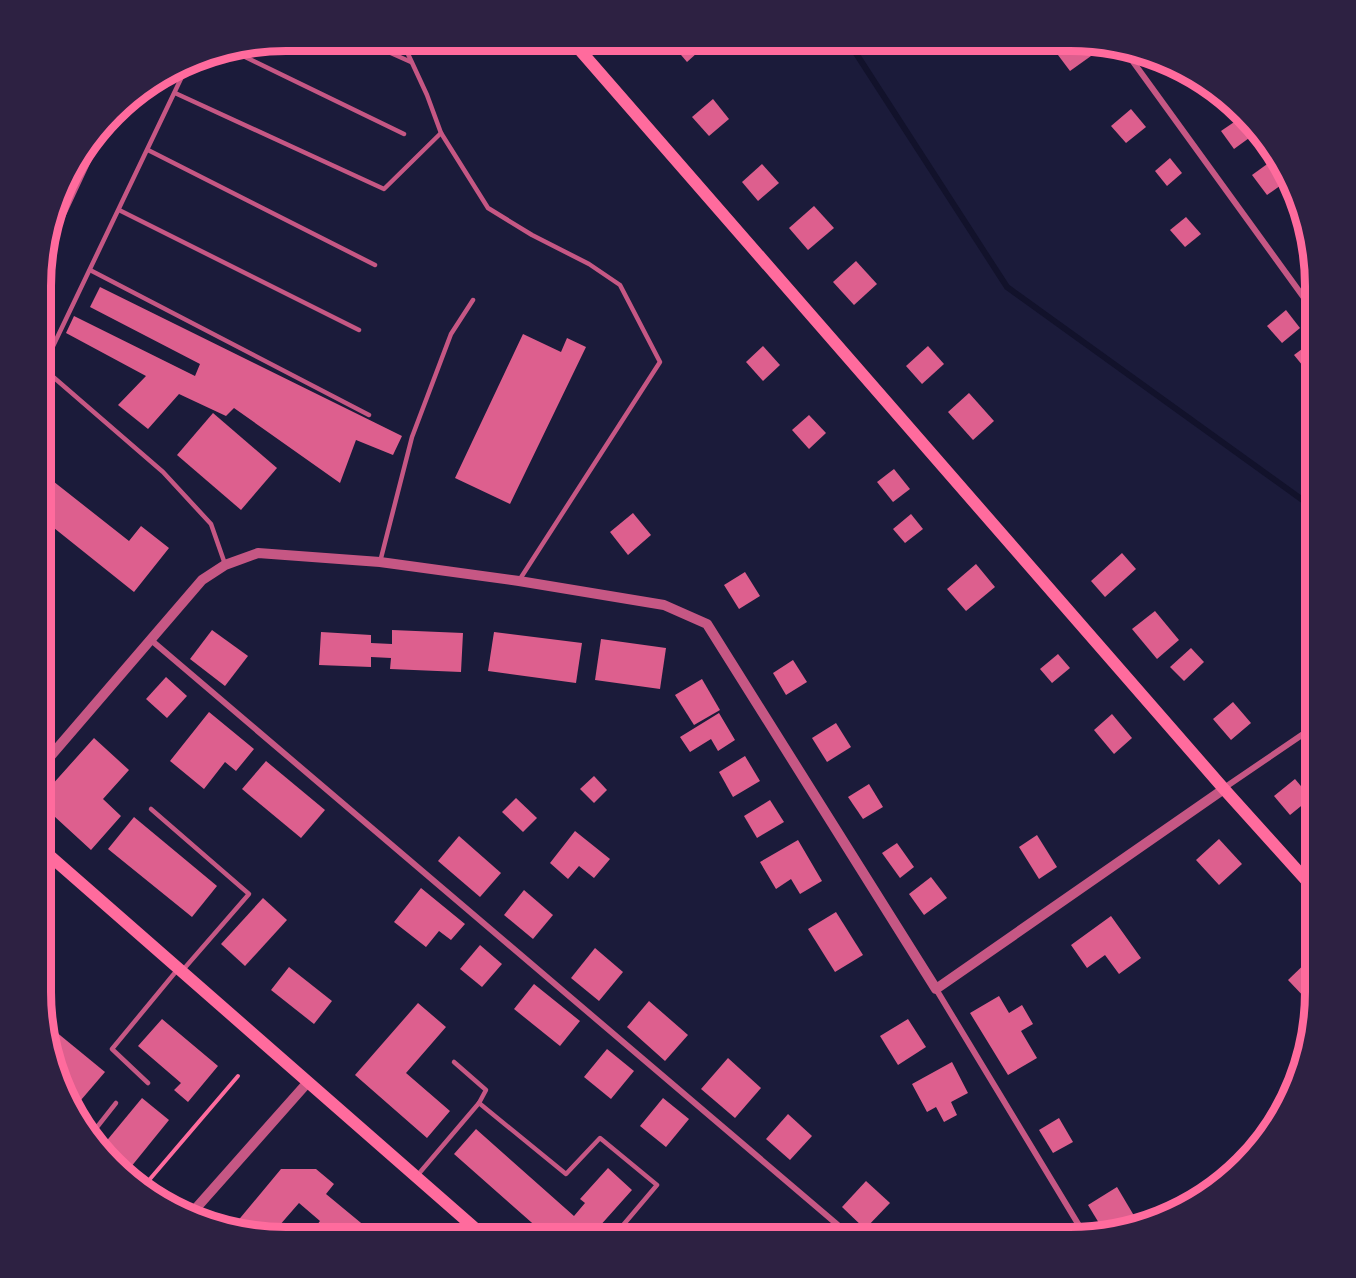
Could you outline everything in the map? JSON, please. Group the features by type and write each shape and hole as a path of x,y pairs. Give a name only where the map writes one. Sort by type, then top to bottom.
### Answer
{"main road":[{"path":"581,51 1305,879"},
{"path":"51,857 474,1227"}],"street":[{"path":"1131,59 1305,299"},
{"path":"51,756 202,580 225,565 258,553 380,562 519,580 664,605 707,624 936,989 1080,1226"},
{"path":"151,640 840,1227"},
{"path":"936,989 1305,733"},
{"path":"196,1209 308,1082"}],"lane":[{"path":"388,51 412,62"},
{"path":"407,51 441,133 488,208 532,235 589,264 620,285 660,362 519,580"},
{"path":"242,56 404,134"},
{"path":"51,352 184,74"},
{"path":"175,93 384,189 441,133"},
{"path":"148,150 375,265"},
{"path":"59,225 91,155"},
{"path":"119,210 359,330"},
{"path":"90,270 369,415"},
{"path":"380,562 412,437 451,334 473,300"},
{"path":"51,373 171,480 212,524 225,565"},
{"path":"148,1083 112,1049 249,894 151,809"},
{"path":"416,1177 478,1103 486,1090 454,1062"},
{"path":"96,1129 116,1103"},
{"path":"478,1103 566,1174 600,1138 657,1185 621,1227"}],"path":[{"path":"148,1181 238,1076"}],"building":[{"path":"678,51 699,51 687,62"},
{"path":"1055,51 1088,52 1091,56 1070,71"},
{"path":"713,99 729,119 709,136 692,117"},
{"path":"1131,109 1146,127 1126,143 1111,126"},
{"path":"1236,120 1251,137 1234,149 1221,131"},
{"path":"1170,158 1182,173 1167,186 1155,171"},
{"path":"1269,163 1282,184 1267,195 1252,175"},
{"path":"762,164 779,183 758,201 742,182"},
{"path":"814,206 834,228 808,250 789,228"},
{"path":"1186,217 1201,234 1185,247 1170,230"},
{"path":"856,261 877,284 854,305 833,282"},
{"path":"100,287 402,436 393,455 356,440 340,483 234,408 226,416 179,394 148,429 118,405 146,376 66,333 74,316 195,376 200,364 90,307"},
{"path":"1286,310 1300,328 1282,343 1267,326"},
{"path":"523,334 561,352 567,338 586,347 510,504 455,478"},
{"path":"763,346 780,365 763,381 746,362"},
{"path":"928,346 944,364 922,384 906,366"},
{"path":"1305,347 1305,369 1294,355"},
{"path":"969,393 994,421 973,440 948,412"},
{"path":"213,413 277,468 241,510 177,455"},
{"path":"809,415 826,433 809,449 792,430"},
{"path":"894,469 910,489 893,502 877,482"},
{"path":"51,480 129,541 141,526 169,548 134,592 51,526"},
{"path":"633,513 651,535 628,555 610,532"},
{"path":"911,514 923,529 905,543 893,529"},
{"path":"1122,553 1136,569 1105,597 1091,581"},
{"path":"976,564 995,587 966,611 947,589"},
{"path":"745,572 760,596 739,609 724,585"},
{"path":"1155,611 1179,640 1157,659 1132,629"},
{"path":"212,630 248,656 225,686 190,659"},
{"path":"392,630 463,633 461,672 390,669 391,658 371,657 371,667 319,665 321,632 371,635 371,643 392,644"},
{"path":"494,632 582,643 576,683 488,671"},
{"path":"601,639 666,648 660,689 595,680"},
{"path":"1191,648 1204,662 1184,681 1170,667"},
{"path":"1058,654 1070,668 1052,683 1040,669"},
{"path":"793,660 807,682 786,695 773,673"},
{"path":"166,677 187,696 167,718 146,699"},
{"path":"702,679 720,710 694,725 675,695"},
{"path":"1233,702 1251,723 1231,740 1213,719"},
{"path":"209,712 254,749 236,771 225,762 204,789 170,761"},
{"path":"719,713 735,740 718,751 711,739 690,752 680,737"},
{"path":"1112,714 1132,738 1114,754 1094,730"},
{"path":"836,723 851,747 827,762 812,738"},
{"path":"94,738 129,770 103,799 121,816 91,850 51,813 51,786"},
{"path":"745,756 760,781 733,797 719,772"},
{"path":"266,761 325,810 301,838 242,789"},
{"path":"594,776 607,790 594,803 580,789"},
{"path":"1295,779 1305,791 1305,803 1290,815 1274,796"},
{"path":"869,784 883,807 863,819 848,797"},
{"path":"516,798 537,818 523,832 502,812"},
{"path":"770,800 784,822 757,838 744,816"},
{"path":"134,817 217,886 192,917 108,849"},
{"path":"575,831 610,859 594,878 579,866 568,879 550,863"},
{"path":"1037,835 1057,867 1039,879 1019,847"},
{"path":"459,836 501,873 480,897 438,861"},
{"path":"1219,839 1242,864 1219,885 1196,860"},
{"path":"798,840 822,881 800,894 791,879 776,889 760,862"},
{"path":"897,843 914,867 900,878 882,853"},
{"path":"931,877 947,898 924,915 909,894"},
{"path":"421,888 465,924 451,940 439,931 426,947 394,922"},
{"path":"524,890 553,915 533,939 504,915"},
{"path":"263,898 287,920 245,966 221,944"},
{"path":"836,912 863,955 835,972 808,929"},
{"path":"1111,916 1141,958 1119,974 1105,955 1087,968 1071,945"},
{"path":"480,945 502,964 482,987 460,969"},
{"path":"595,948 623,972 599,1001 571,978"},
{"path":"1305,964 1305,998 1288,980"},
{"path":"289,967 332,1001 314,1024 271,990"},
{"path":"534,984 580,1021 560,1046 514,1009"},
{"path":"999,996 1009,1013 1022,1005 1033,1024 1021,1031 1037,1058 1008,1075 970,1013"},
{"path":"649,1001 688,1035 665,1061 627,1027"},
{"path":"418,1003 446,1027 406,1073 450,1111 427,1138 355,1075"},
{"path":"162,1019 218,1066 188,1102 174,1090 181,1083 138,1046"},
{"path":"908,1019 926,1047 898,1065 880,1036"},
{"path":"55,1031 105,1072 81,1100 75,1095 63,1067"},
{"path":"607,1049 634,1071 611,1099 584,1077"},
{"path":"728,1058 761,1088 735,1118 701,1089"},
{"path":"952,1062 968,1093 951,1102 957,1115 944,1122 936,1107 927,1112 912,1084"},
{"path":"142,1098 169,1120 130,1168 105,1142"},
{"path":"663,1098 689,1119 666,1147 640,1126"},
{"path":"788,1114 812,1136 790,1160 766,1139"},
{"path":"1059,1118 1073,1142 1053,1153 1039,1130"},
{"path":"476,1129 574,1216 585,1203 580,1199 608,1168 632,1190 599,1227 537,1227 454,1154"},
{"path":"281,1169 316,1169 334,1184 326,1194 366,1227 315,1227 320,1221 299,1203 279,1227 237,1221"},
{"path":"866,1181 890,1203 867,1227 863,1227 842,1207"},
{"path":"1117,1187 1135,1218 1100,1225 1088,1205"}],"waterway":[{"path":"854,51 1007,287 1305,502"}]}
